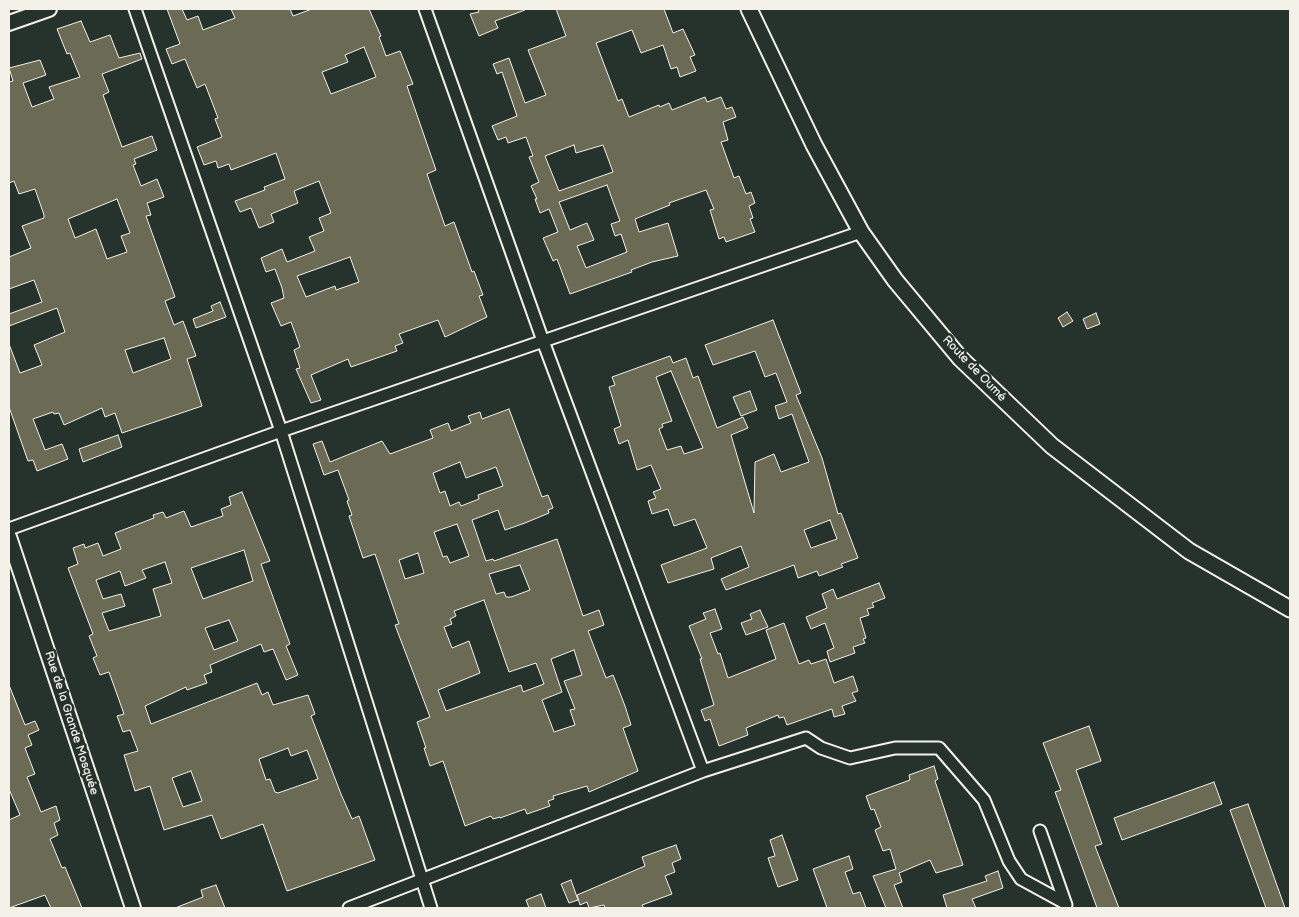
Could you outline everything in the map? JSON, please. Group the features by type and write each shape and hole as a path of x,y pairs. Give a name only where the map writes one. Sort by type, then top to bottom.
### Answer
{"main road":[{"name":"Route de Oumé","path":"749,9 814,144 861,232 895,280 960,358 1052,446 1190,551 1290,609"}],"street":[{"path":"9,23 49,9"},
{"path":"135,9 281,431 421,879 432,908"},
{"path":"425,9 543,341 704,772"},
{"path":"9,529 281,431 861,232"},
{"name":"Rue de la Grande Mosquée","path":"9,537 133,908"},
{"path":"349,908 704,772 806,738 822,748 850,758 895,748 939,748 984,800 1009,861 1021,879 1066,905"},
{"path":"1040,831 1066,905"}],"building":[{"path":"167,9 182,9 187,20 198,16 203,30 235,18 231,9 290,9 293,16 312,9 369,9 381,36 379,37 386,56 400,51 413,84 407,86 436,170 427,174 445,226 454,222 472,272 474,271 483,295 479,296 487,317 445,337 438,320 399,334 403,343 395,346 397,351 351,367 348,359 311,375 321,400 311,403 296,369 300,368 294,350 300,347 291,322 281,326 271,303 284,298 282,288 275,269 266,272 261,258 282,249 287,262 315,251 309,237 324,231 319,218 331,213 319,181 294,191 298,203 271,214 274,222 259,228 251,208 240,212 235,201 265,190 264,187 285,179 276,153 231,170 229,164 218,168 216,161 204,165 197,147 222,137 215,119 218,118 205,84 197,88 185,59 172,64 166,49 180,44","holes":["364,47 376,77 331,94 322,72 348,62 345,55","350,257 359,282 336,290 335,286 306,297 297,276"]},
{"path":"478,9 525,10 495,21 498,28 479,36 470,14 479,12"},
{"path":"556,9 664,9 673,33 683,29 695,55 690,57 696,71 680,77 677,67 671,69 663,45 641,53 632,30 596,43 618,101 622,99 629,117 669,103 672,110 705,97 707,102 721,97 726,109 732,107 736,117 723,122 728,140 721,142 734,178 739,176 746,194 751,192 755,203 749,206 753,218 750,219 755,232 726,242 724,237 719,239 710,210 714,209 706,190 669,203 670,205 635,219 639,232 668,223 678,256 652,262 631,270 632,272 570,294 557,259 553,261 543,238 558,232 549,209 540,213 535,199 537,199 531,186 539,182 529,157 533,156 526,137 508,143 506,137 498,140 492,126 517,116 502,72 497,74 493,64 509,58 525,103 546,95 528,50 566,36","holes":["574,145 576,153 603,145 613,172 559,191 545,156","607,185 620,221 611,224 615,236 621,234 627,252 586,268 577,246 594,240 587,223 570,230 559,202"]},
{"path":"81,21 90,42 110,35 119,58 140,53 142,59 102,74 109,92 103,95 122,147 152,136 157,150 134,159 136,164 133,165 141,186 157,179 164,197 147,203 151,215 146,216 175,297 165,301 174,325 183,321 196,356 187,359 202,406 122,433 115,413 105,417 102,408 64,425 59,413 54,414 53,412 33,419 45,450 62,444 68,459 37,471 33,460 28,461 9,407 9,344 20,373 42,365 34,345 65,332 57,308 9,326 9,314 42,302 34,280 9,289 9,257 31,248 22,226 44,218 44,215 35,189 19,194 14,181 9,183 9,82 13,81 9,68 40,60 46,75 23,83 32,107 54,99 49,87 80,77 70,53 67,54 57,29","holes":["117,199 130,233 121,236 127,252 107,259 96,229 75,238 68,219","164,338 171,359 133,373 125,350"]},
{"path":"220,302 226,317 196,328 193,319 213,311 211,306"},
{"path":"1067,312 1073,321 1063,327 1058,318"},
{"path":"1096,313 1100,324 1087,329 1083,319"},
{"path":"773,320 801,393 796,395 822,458 838,514 841,513 858,558 841,564 843,567 819,576 817,571 798,578 794,565 726,590 721,579 749,567 741,546 711,558 714,569 668,583 661,565 707,548 695,519 674,526 668,509 652,514 648,501 656,498 653,492 661,489 651,465 637,470 628,440 619,444 614,429 621,426 609,387 615,385 612,377 670,356 673,363 686,358 693,378 698,376 717,428 743,417 748,428 731,435 754,513 755,462 774,454 781,472 809,462 792,414 779,419 775,406 787,402 776,373 765,377 755,351 713,365 705,345","holes":["671,371 703,448 684,454 681,446 667,450 659,429 663,427 662,424 672,421 656,377","830,520 837,539 811,548 804,530"]},
{"path":"750,391 757,410 741,416 733,397"},
{"path":"509,409 542,497 548,495 553,508 548,510 549,513 505,530 498,510 472,520 486,561 493,559 494,561 557,539 583,616 599,610 604,625 588,631 606,678 613,675 625,706 631,725 623,728 638,771 589,792 587,786 553,796 554,799 548,801 550,806 527,814 525,809 500,818 493,819 491,816 465,826 443,761 430,766 424,748 426,748 417,722 430,717 395,625 399,624 375,554 363,558 349,516 352,515 347,501 349,500 338,470 324,475 313,444 322,441 330,462 382,441 390,454 433,438 430,430 448,423 451,431 471,423 468,416 480,412 482,419","holes":["460,462 466,478 496,467 503,486 478,495 479,499 461,506 459,502 450,506 445,491 440,493 433,473","457,524 469,556 450,563 447,556 443,557 434,532","418,553 424,573 405,579 399,560","520,565 530,590 511,597 506,597 504,592 496,594 489,574","484,600 509,672 536,663 544,684 523,692 521,685 446,711 438,690 480,673 469,641 452,648 444,627 452,624 450,619 456,616 454,611","574,650 582,675 564,681 575,709 570,710 575,725 554,732 542,700 562,692 551,659"]},
{"path":"118,435 122,447 83,462 79,449"},
{"path":"242,492 270,561 261,564 290,644 286,646 298,675 286,680 273,649 264,652 261,644 210,665 212,672 204,675 207,683 187,690 186,687 145,706 151,724 257,683 262,695 268,692 273,705 308,695 315,714 311,716 341,794 352,819 359,816 375,860 287,891 263,824 221,839 212,815 164,830 150,786 135,791 124,755 138,751 130,730 123,732 117,716 124,714 109,672 100,675 93,658 97,656 89,636 93,634 68,568 78,564 73,548 84,544 85,548 98,543 103,556 121,549 115,533 154,518 153,515 163,512 166,518 184,511 191,527 223,516 221,509 231,505 229,497","holes":["244,550 253,581 203,599 191,568","165,562 172,583 153,589 161,616 109,631 102,613 125,606 121,594 103,599 96,580 120,571 125,586 146,578 142,570","229,620 238,641 214,650 205,628","288,748 291,756 307,750 318,779 278,793 275,792 270,779 266,780 259,759","191,771 202,801 183,807 172,778"]},
{"path":"879,583 885,598 872,603 874,607 867,609 869,615 860,618 866,638 863,639 865,643 853,647 855,653 830,662 827,651 834,648 825,623 811,629 806,617 827,608 822,594 833,589 837,599"},
{"path":"715,609 722,629 710,633 718,654 720,653 728,678 776,659 766,630 784,623 799,664 809,660 811,664 826,659 834,683 853,676 858,691 852,693 856,701 842,706 845,714 834,717 832,709 787,725 784,717 779,718 778,715 746,728 748,735 719,746 710,719 705,721 701,710 714,705 700,659 702,659 689,626 706,619 703,613"},
{"path":"760,610 768,627 746,635 741,623 752,619 750,614"},
{"path":"9,685 25,725 35,721 39,730 28,735 32,745 25,748 35,774 27,777 41,812 56,806 60,820 54,823 58,835 50,839 62,868 65,867 82,908 51,908 45,895 9,908 9,820 20,815 9,789"},
{"path":"1089,726 1101,761 1076,770 1102,844 1095,846 1119,908 1097,908 1055,792 1061,790 1043,743"},
{"path":"934,766 938,779 935,781 963,865 936,873 930,860 899,873 902,882 894,885 903,908 886,908 873,876 896,869 890,849 883,851 875,830 881,827 874,809 871,810 866,796 910,780 909,775"},
{"path":"1214,782 1222,804 1122,840 1114,818"},
{"path":"1248,804 1285,908 1266,908 1230,810"},
{"path":"782,835 798,880 778,887 768,858 775,856 770,840"},
{"path":"676,845 681,859 672,863 675,872 665,876 672,894 642,905 644,908 605,908 604,905 589,908 587,902 580,905 577,895 645,866 642,857"},
{"path":"849,856 853,869 845,872 853,894 860,892 866,908 827,908 813,869"},
{"path":"998,871 1003,888 972,899 976,908 947,908 943,895 987,881 985,876"},
{"path":"571,880 578,900 569,903 561,884"},
{"path":"216,885 225,908 175,908 203,897 201,890"},
{"path":"541,894 546,908 529,908 526,900"}]}
